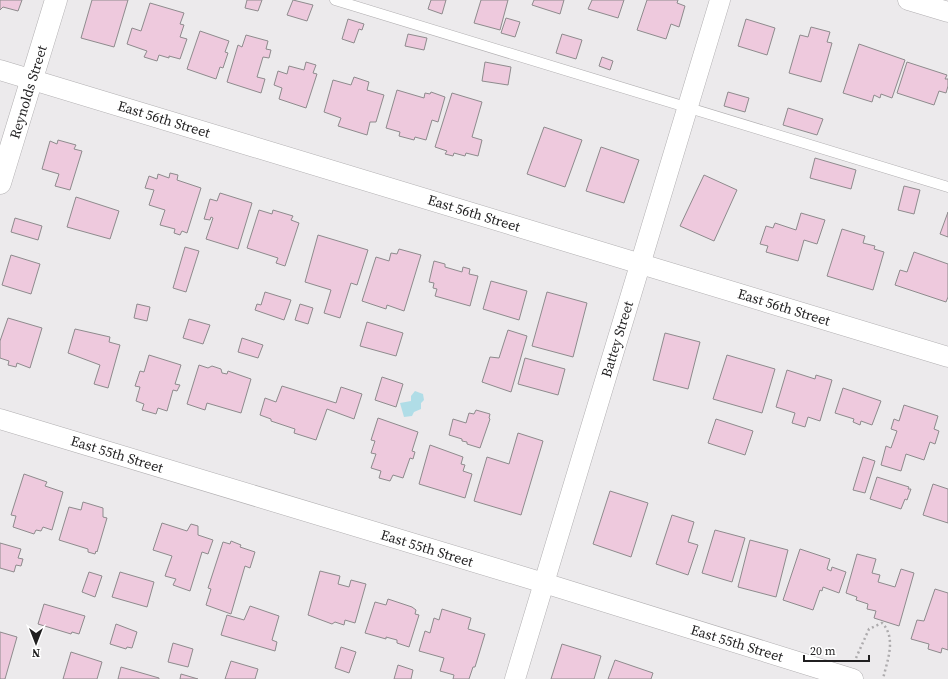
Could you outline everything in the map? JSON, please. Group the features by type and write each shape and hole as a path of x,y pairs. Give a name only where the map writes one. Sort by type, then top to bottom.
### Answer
{"street":[{"name":"Reynolds Street","path":"0,183 56,0"},
{"name":"Battey Street","path":"515,679 720,0"},
{"path":"908,0 948,12"},
{"name":"East 56th Street","path":"0,70 948,357"},
{"name":"East 55th Street","path":"0,419 544,583 850,678"}],"lane":[{"path":"335,0 948,187"}],"path":[{"path":"850,678 869,629 882,623 888,629 890,643 883,679"}],"water":[{"path":"415,391 423,394 424,400 421,403 421,409 414,412 412,416 404,417 400,403 411,401 411,396"}],"building":[{"path":"0,0 22,0 18,11 3,7 0,10"},
{"path":"92,0 128,0 114,47 81,38"},
{"path":"247,0 262,0 258,11 245,8"},
{"path":"293,0 313,5 307,21 287,15"},
{"path":"431,0 446,0 442,14 428,9"},
{"path":"481,0 508,0 500,30 474,23"},
{"path":"534,0 564,0 560,14 532,5"},
{"path":"592,0 624,0 618,18 588,9"},
{"path":"647,0 678,0 677,3 685,6 679,27 671,24 666,39 637,30"},
{"path":"150,3 184,13 180,24 184,25 180,37 187,39 180,59 159,55 157,61 144,57 147,51 127,44 132,28 141,31"},
{"path":"506,18 520,22 515,37 501,33"},
{"path":"348,19 364,24 362,30 359,29 354,43 342,39"},
{"path":"746,19 775,28 767,55 738,46"},
{"path":"811,27 830,32 827,42 832,43 821,82 789,73 800,35 808,37"},
{"path":"200,31 229,41 225,52 228,53 223,68 220,67 216,79 187,69"},
{"path":"408,34 427,38 424,50 405,46"},
{"path":"562,34 582,40 576,59 556,53"},
{"path":"246,35 268,41 266,49 271,50 269,58 263,57 257,77 265,79 261,93 227,82 238,45 242,47"},
{"path":"859,44 905,60 892,98 881,94 880,98 874,95 872,102 843,93"},
{"path":"602,57 613,61 610,70 599,66"},
{"path":"306,62 316,65 313,73 317,74 306,108 279,99 282,88 274,85 278,71 287,74 289,66 304,70"},
{"path":"485,62 511,67 508,85 482,81"},
{"path":"907,62 947,75 945,79 948,79 946,93 939,91 934,105 897,93"},
{"path":"354,77 369,82 367,90 384,95 376,122 370,122 367,135 338,126 341,118 324,112 333,80 351,85"},
{"path":"397,90 424,98 425,93 430,94 431,92 445,97 438,122 432,120 426,140 415,137 414,140 399,136 400,132 386,128"},
{"path":"728,92 749,98 745,112 724,106"},
{"path":"452,93 482,102 472,137 482,140 478,156 466,153 465,156 454,153 453,156 445,154 447,151 435,147"},
{"path":"788,108 823,119 817,135 783,125"},
{"path":"544,127 582,140 565,187 527,174"},
{"path":"58,140 76,145 74,149 82,151 70,190 55,186 59,174 42,169 50,141 57,144"},
{"path":"601,147 639,160 624,203 586,191"},
{"path":"815,158 856,170 851,189 810,178"},
{"path":"170,173 178,175 177,180 201,188 187,233 182,231 180,235 174,233 175,229 160,225 165,210 149,205 154,190 145,188 149,176 157,179 158,174 169,178"},
{"path":"704,175 737,190 714,241 680,226"},
{"path":"904,186 920,190 914,214 898,210"},
{"path":"220,193 252,203 238,249 206,239 213,218 211,217 210,220 204,219 210,199 217,201"},
{"path":"76,197 119,211 110,239 67,227"},
{"path":"259,210 272,214 273,210 293,216 291,220 299,223 285,266 276,263 278,258 247,248"},
{"path":"948,212 948,237 940,234"},
{"path":"801,213 825,220 817,244 804,240 798,261 766,252 768,246 760,244 766,226 773,228 775,223 796,230"},
{"path":"15,218 42,226 38,240 11,232"},
{"path":"842,229 865,236 863,243 875,246 874,249 884,252 873,290 827,276"},
{"path":"318,235 368,250 357,285 351,283 340,318 324,313 331,290 305,282"},
{"path":"185,247 199,251 186,292 173,288"},
{"path":"399,249 421,255 404,311 387,305 386,309 362,301 376,257 389,261 391,253 397,254"},
{"path":"914,252 948,264 948,297 946,302 895,285 900,270 907,272"},
{"path":"11,255 40,264 31,294 2,285"},
{"path":"434,261 445,264 445,267 462,272 463,267 470,269 469,274 478,276 470,306 435,296 437,289 433,288 434,283 429,282"},
{"path":"491,281 527,291 519,320 483,309"},
{"path":"265,292 291,300 284,320 255,310 257,304 261,305"},
{"path":"547,292 587,303 573,357 532,346"},
{"path":"137,304 150,307 147,321 134,318"},
{"path":"300,304 313,308 308,324 295,320"},
{"path":"8,318 42,328 30,368 17,363 16,367 8,365 9,361 0,358 0,341"},
{"path":"189,319 210,325 203,344 183,338"},
{"path":"367,322 403,333 396,356 360,346"},
{"path":"75,329 110,337 109,342 120,345 108,388 94,384 100,365 68,353"},
{"path":"508,330 527,336 511,392 482,382 490,357 499,358"},
{"path":"665,333 700,342 688,389 653,380"},
{"path":"242,338 263,345 258,358 238,352"},
{"path":"149,355 181,365 175,384 180,385 177,391 173,390 167,411 158,408 156,414 142,410 144,404 136,401 140,387 135,386 140,371 144,372"},
{"path":"727,355 775,369 762,413 713,399"},
{"path":"525,358 565,369 558,395 518,384"},
{"path":"199,365 208,368 212,366 221,369 222,373 227,374 228,371 251,379 241,413 207,403 205,410 187,404"},
{"path":"787,370 815,379 816,375 832,380 820,421 808,417 805,427 792,423 795,413 776,407"},
{"path":"382,377 403,384 396,407 375,400"},
{"path":"282,386 336,403 341,387 362,394 354,419 327,409 316,440 294,433 295,429 271,421 271,419 260,415 265,398 276,402"},
{"path":"843,388 881,401 872,425 861,421 860,425 853,422 854,419 835,413"},
{"path":"904,405 938,416 934,429 939,431 935,444 930,442 924,460 906,454 901,471 881,465 886,446 891,448 897,431 891,429 894,419 899,421"},
{"path":"476,410 490,414 490,419 480,448 467,444 467,442 462,441 462,439 449,435 453,419 466,423 469,413 474,414"},
{"path":"378,418 418,432 412,451 415,452 413,459 410,458 403,478 393,475 390,481 379,478 381,471 371,468 376,454 371,453 375,441 371,440"},
{"path":"716,419 753,431 745,455 708,443"},
{"path":"518,433 543,441 521,515 474,501 487,457 509,464"},
{"path":"430,445 463,457 461,464 465,465 463,471 472,474 465,498 419,484"},
{"path":"863,457 875,461 865,493 853,490"},
{"path":"24,474 47,482 45,486 63,492 52,530 43,527 41,531 36,530 34,534 13,527 16,516 11,515"},
{"path":"877,477 909,487 908,489 911,489 907,500 905,499 901,509 870,499"},
{"path":"933,484 948,489 948,523 923,515"},
{"path":"610,491 648,503 631,557 593,544"},
{"path":"83,502 103,508 103,517 107,518 97,552 96,551 95,554 88,552 88,549 59,540 69,507 81,510"},
{"path":"672,515 694,522 688,542 698,545 688,575 656,564"},
{"path":"162,523 187,531 191,524 198,526 198,535 213,540 208,554 202,552 190,591 173,585 176,579 165,576 172,556 153,550"},
{"path":"715,530 745,538 732,582 702,573"},
{"path":"750,540 788,550 776,597 738,587"},
{"path":"231,541 241,545 240,547 255,552 250,568 245,566 231,614 206,605 211,589 208,588 223,542 230,544"},
{"path":"0,543 21,549 18,558 23,559 21,566 16,565 14,572 0,568"},
{"path":"800,549 830,559 827,569 831,571 832,567 846,572 839,593 823,587 822,591 820,590 813,610 783,600"},
{"path":"857,554 876,559 872,573 880,575 878,582 895,587 901,569 914,573 899,626 874,618 876,611 867,609 868,604 856,600 857,597 846,593"},
{"path":"320,571 340,576 338,584 349,587 351,580 366,584 355,623 345,620 344,625 335,622 332,624 308,615"},
{"path":"89,572 102,576 95,597 82,592"},
{"path":"120,572 154,582 147,607 112,597"},
{"path":"935,589 948,593 948,650 942,648 941,653 928,649 929,644 911,639 917,620 924,621"},
{"path":"388,599 412,607 416,610 415,614 419,615 409,647 397,643 397,640 386,637 386,639 365,633 375,602 386,605"},
{"path":"44,604 85,616 79,634 72,632 71,634 38,624"},
{"path":"250,606 279,616 272,640 277,642 275,651 221,635 227,615 244,620"},
{"path":"442,609 471,618 468,629 485,634 475,667 473,667 469,679 453,679 454,675 440,671 444,658 419,651 425,631 430,633 434,618 439,620"},
{"path":"116,624 137,632 132,648 127,647 126,649 110,644"},
{"path":"0,632 17,637 5,679 0,679"},
{"path":"173,643 193,649 188,667 168,662"},
{"path":"562,644 601,656 594,679 551,679"},
{"path":"341,647 356,652 349,673 335,668"},
{"path":"71,652 102,662 97,679 63,679"},
{"path":"615,660 653,673 651,679 608,679"},
{"path":"231,661 258,669 255,679 225,679"},
{"path":"398,665 413,670 411,679 394,679"},
{"path":"121,667 159,678 159,679 118,679"},
{"path":"181,674 198,679 180,679"}]}
